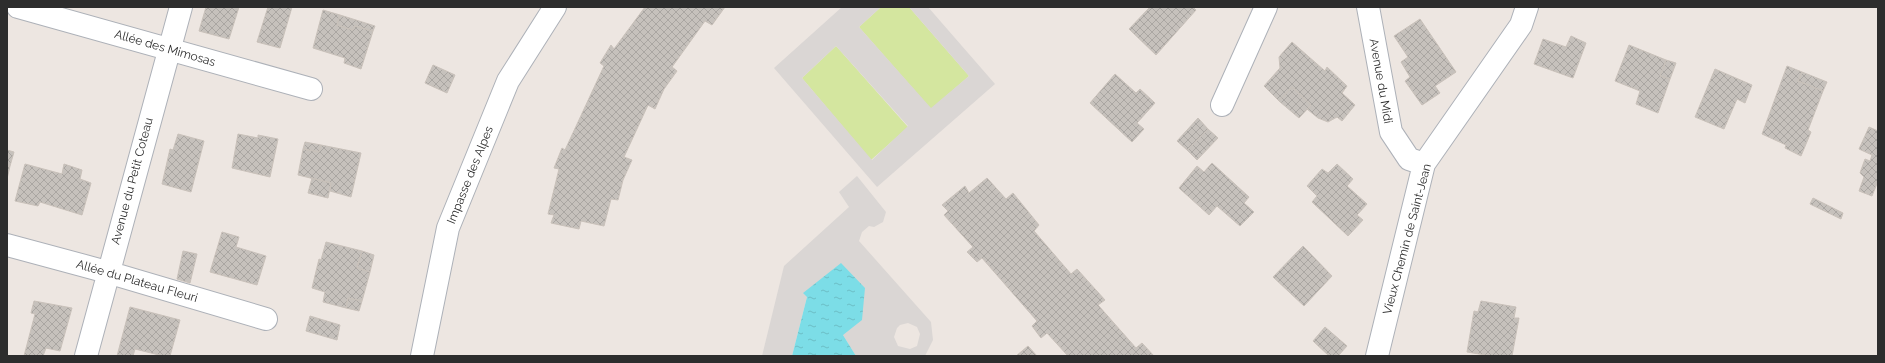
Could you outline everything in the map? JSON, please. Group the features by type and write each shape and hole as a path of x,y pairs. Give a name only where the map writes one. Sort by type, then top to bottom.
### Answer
{"street":[{"name":"Allée des Mimosas","path":"18,7 311,89"},
{"name":"Avenue du Petit Coteau","path":"86,356 107,272 180,7"},
{"name":"Impasse des Alpes","path":"422,356 448,228 508,81 555,7"},
{"path":"1222,105 1266,7"},
{"name":"Avenue du Midi","path":"1368,7 1391,132 1409,159 1424,164"},
{"name":"Vieux Chemin de Saint-Jean","path":"1377,356 1424,164 1521,25 1527,7"},
{"name":"Allée du Plateau Fleuri","path":"7,245 107,272 266,319"}],"green space":[{"path":"881,7 909,7 969,76 931,109 859,27"},
{"path":"836,46 908,127 871,160 802,78"}],"shaded area":[{"path":"842,7 881,7 859,27 931,108 969,76 909,7 928,7 995,84 877,187 774,68","holes":["836,46 908,126 872,160 802,78"]},
{"path":"857,176 886,212 883,222 874,227 869,226 862,232 859,241 931,322 933,340 925,356 856,356 843,335 807,297 792,356 762,356 784,266 849,207 839,192","holes":["908,323 917,327 920,334 917,346 910,349 898,346 894,337 897,328 900,325"]}],"water":[{"path":"841,263 865,288 862,320 843,335 856,356 792,356 807,297 803,293"}],"building":[{"path":"206,7 239,7 229,39 199,31"},
{"path":"268,7 292,7 280,48 257,42"},
{"path":"645,7 725,7 712,25 705,21 672,67 677,71 664,89 655,109 648,105 624,157 632,160 623,180 618,200 611,199 604,226 581,221 579,229 551,223 554,215 548,214 559,169 554,168 562,148 565,150 604,66 600,63 611,45 614,49"},
{"path":"1150,7 1193,7 1196,10 1156,55 1129,29"},
{"path":"323,10 340,15 337,25 353,30 355,26 373,31 361,69 344,63 345,58 313,48"},
{"path":"340,15 375,26 373,31 355,26 353,30 337,25"},
{"path":"1420,19 1456,72 1435,86 1440,93 1422,105 1405,81 1410,77 1401,62 1408,57 1394,36"},
{"path":"1571,36 1586,43 1573,78 1534,64 1543,39 1566,47"},
{"path":"1292,42 1325,71 1327,67 1347,86 1342,93 1355,105 1342,121 1337,117 1328,122 1318,118 1307,109 1311,105 1292,87 1279,101 1264,86 1280,68 1279,57"},
{"path":"1629,45 1666,60 1660,76 1670,79 1658,113 1636,104 1640,91 1615,81"},
{"path":"1666,60 1676,63 1670,79 1660,76"},
{"path":"433,65 455,75 447,93 425,83"},
{"path":"1787,66 1802,72 1798,81 1823,91 1808,130 1811,132 1801,156 1785,148 1786,145 1762,134"},
{"path":"1715,69 1752,85 1745,103 1737,99 1724,129 1695,117"},
{"path":"1802,72 1827,82 1823,91 1798,81"},
{"path":"1115,74 1136,93 1140,89 1155,103 1137,123 1144,129 1132,142 1090,103"},
{"path":"1292,87 1311,105 1299,118 1279,101"},
{"path":"1198,118 1208,129 1187,150 1177,141"},
{"path":"1869,127 1878,131 1878,181 1872,196 1859,191 1864,177 1860,173 1865,159 1870,161 1872,155 1859,149"},
{"path":"1208,129 1218,138 1197,160 1187,150"},
{"path":"178,134 204,141 191,192 162,184 170,149 173,150"},
{"path":"238,134 258,138 258,135 278,139 270,177 232,168"},
{"path":"305,142 321,145 319,152 303,149"},
{"path":"321,145 361,153 351,197 330,191 331,183 298,175 303,149 319,152"},
{"path":"7,150 14,152 10,166 7,166"},
{"path":"1212,163 1249,197 1244,203 1254,212 1240,226 1217,206 1209,215 1179,188 1197,166 1204,172"},
{"path":"25,164 62,174 64,164 82,170 80,179 91,183 82,215 40,202 38,206 15,201"},
{"path":"1337,164 1353,179 1347,186 1367,204 1357,215 1363,220 1348,236 1312,202 1317,196 1307,186 1322,169 1328,173"},
{"path":"7,166 10,166 7,179"},
{"path":"312,178 331,183 328,198 308,193"},
{"path":"987,178 1006,199 1013,193 1039,225 1034,231 1071,274 1077,269 1105,300 1098,305 1136,348 1142,343 1154,356 1068,356 1047,333 1041,338 1032,326 1037,321 982,258 977,262 967,252 973,247 944,215 948,211 942,205 965,186 969,193"},
{"path":"1813,198 1843,213 1841,219 1810,204"},
{"path":"222,232 239,237 236,247 266,256 257,285 210,272"},
{"path":"326,242 362,251 357,268 370,272 362,301 348,298 346,308 323,302 325,292 312,288 319,259 321,260"},
{"path":"1303,246 1332,276 1304,306 1273,277"},
{"path":"183,251 197,254 190,283 177,279"},
{"path":"362,251 374,255 370,272 357,268"},
{"path":"348,298 362,301 359,311 346,308"},
{"path":"34,301 72,308 60,351 46,348 43,356 24,356 35,314 31,313"},
{"path":"1481,301 1516,307 1514,318 1519,318 1512,356 1491,356 1467,352 1474,311 1478,312"},
{"path":"130,307 180,320 170,356 163,356 135,349 133,356 117,356"},
{"path":"310,316 340,325 337,340 306,331"},
{"path":"1325,327 1347,346 1338,356 1329,356 1313,341"},
{"path":"1028,346 1037,356 1016,356"}]}
